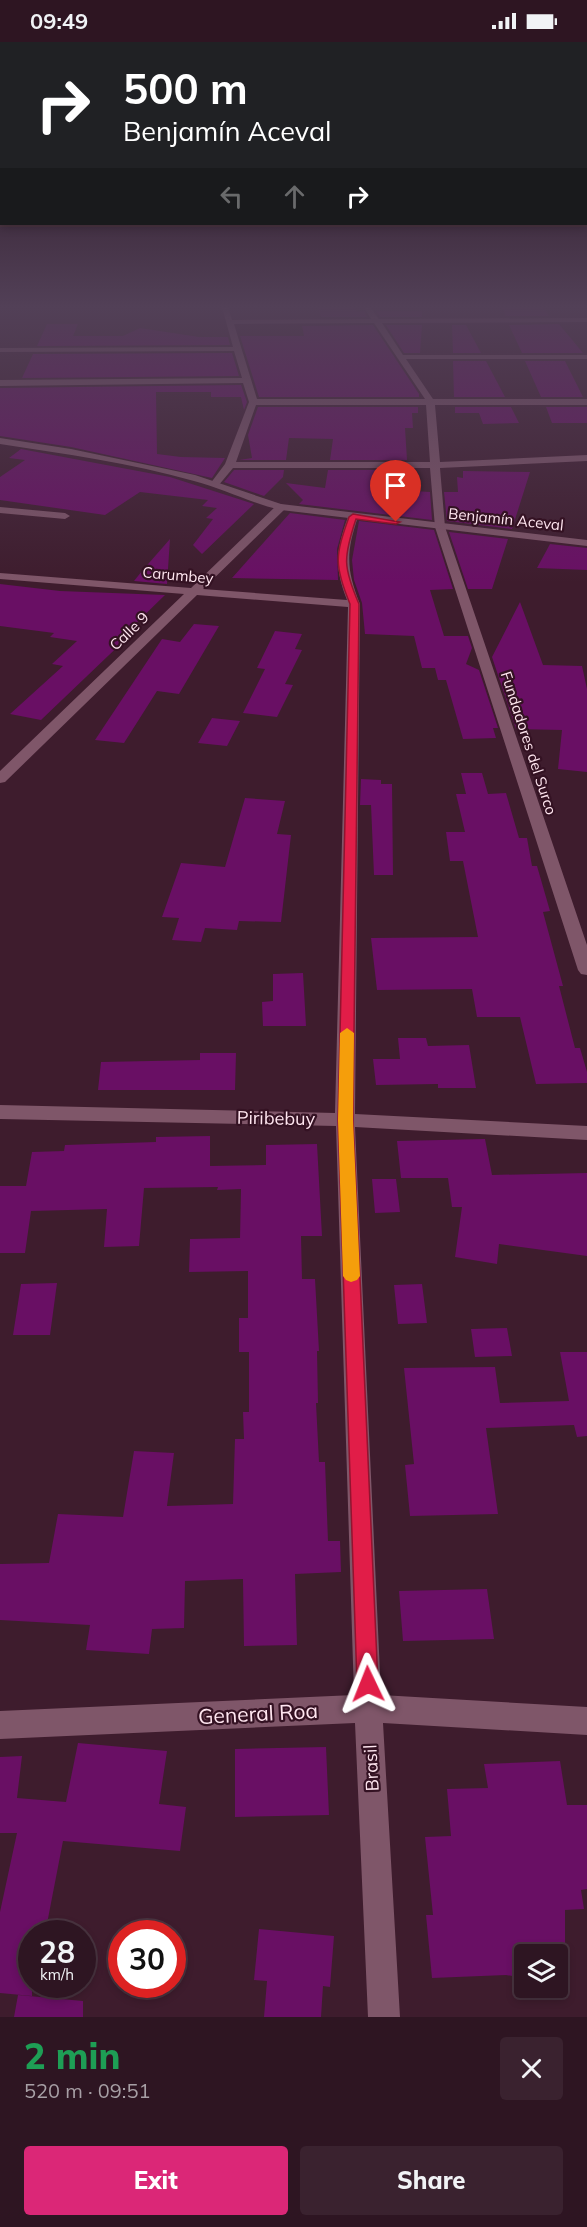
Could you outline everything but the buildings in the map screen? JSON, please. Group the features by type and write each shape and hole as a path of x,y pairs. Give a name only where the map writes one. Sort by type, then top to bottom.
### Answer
{"street":[{"path":"215,484 230,465 253,402 587,402"},
{"name":"Fundadores del Surco","path":"430,402 440,527 587,969"},
{"name":"Benjamín Aceval","path":"0,441 70,452 215,484 234,495 281,507 587,543"},
{"path":"230,465 435,465 587,458"},
{"name":"Calle 9","path":"0,779 281,507"},
{"path":"0,510 65,516"},
{"name":"Brasil","path":"353,517 341,550 343,577 354,604 345,1120 368,1708 384,2017"},
{"name":"Carumbey","path":"0,576 354,604"},
{"name":"Piribebuy","path":"0,1112 345,1120 587,1133"},
{"name":"General Roa","path":"0,1725 368,1708 587,1721"}],"slow traffic":[{"path":"347,1033 345,1120 351,1276"}],"route":[{"path":"368,1684 345,1120 354,604 343,577 341,550 353,517 396,522"}]}
